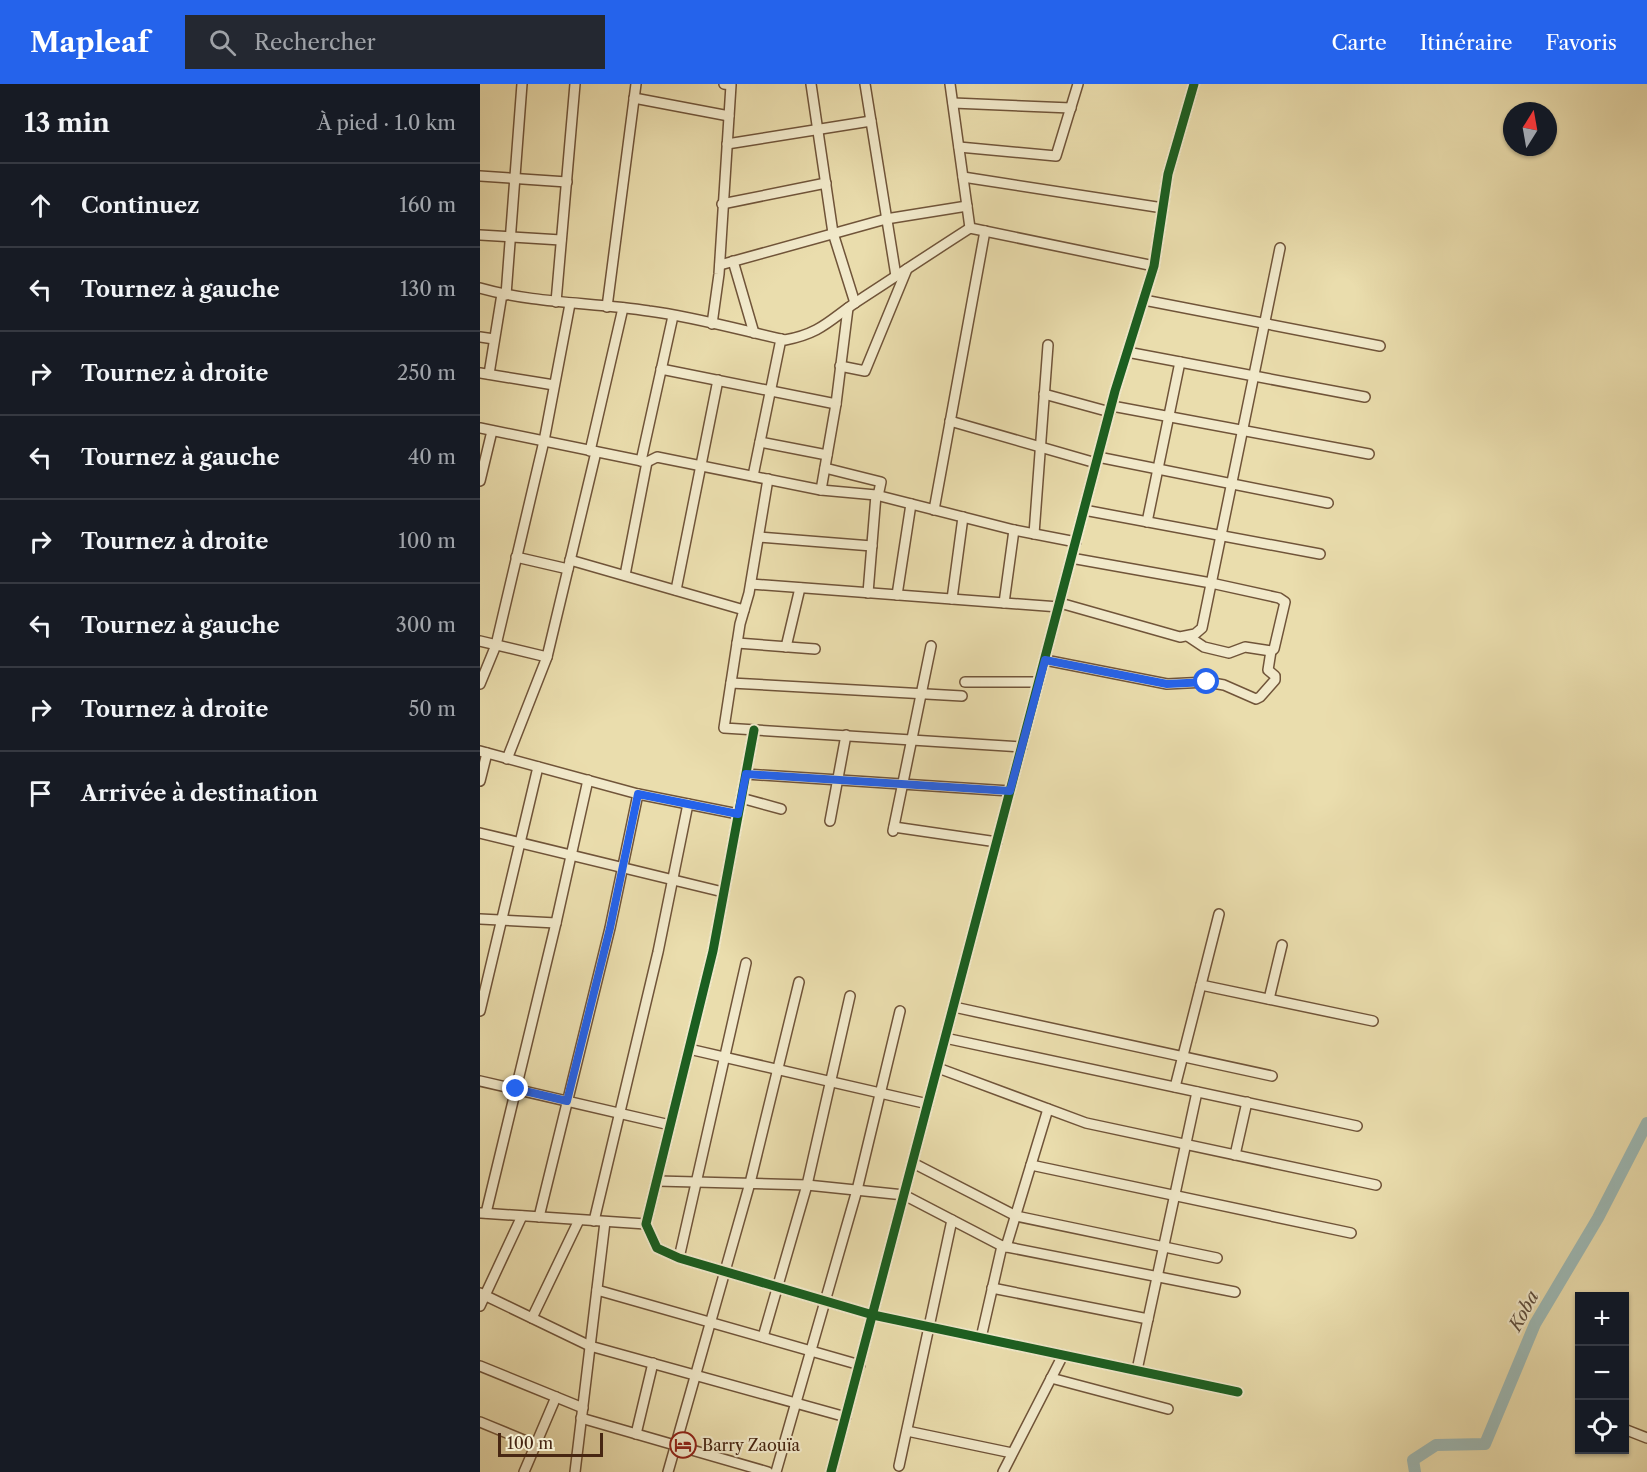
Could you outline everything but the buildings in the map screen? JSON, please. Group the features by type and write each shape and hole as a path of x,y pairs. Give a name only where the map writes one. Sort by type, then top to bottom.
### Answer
{"street":[{"path":"522,84 504,295 484,373 554,385"},
{"path":"556,303 575,84"},
{"path":"607,307 636,84"},
{"path":"712,324 720,265 731,86 724,84"},
{"path":"811,84 833,233 851,305 821,490"},
{"path":"865,84 896,276"},
{"path":"950,84 970,228"},
{"path":"959,147 1056,156 1078,84"},
{"path":"831,1472 1097,460 1154,266 1168,174 1194,84"},
{"path":"634,98 729,116"},
{"path":"953,103 1071,108"},
{"path":"727,144 871,121"},
{"path":"480,176 567,182"},
{"path":"963,177 1163,208"},
{"path":"722,204 826,183"},
{"path":"720,265 886,219 967,206"},
{"path":"480,288 504,295 556,303 650,311 781,339 803,336 821,328 851,305 970,228 1154,266"},
{"path":"934,510 985,231"},
{"path":"480,235 561,240"},
{"path":"1189,637 1202,628 1280,248"},
{"path":"733,261 754,333"},
{"path":"840,366 865,371 907,269"},
{"path":"1144,300 1380,346"},
{"path":"480,684 496,645 544,441 570,304"},
{"path":"507,759 547,657 623,308"},
{"path":"625,575 661,369 673,316"},
{"path":"480,337 494,339"},
{"path":"753,476 781,339"},
{"path":"1034,534 1048,345"},
{"path":"1127,352 1365,398"},
{"path":"1147,522 1180,362"},
{"path":"661,369 836,404"},
{"path":"676,590 718,380"},
{"path":"1044,394 1111,409 1169,416 1369,454"},
{"path":"950,421 1040,447 1097,460 1158,469 1328,503"},
{"path":"480,428 644,461 657,457 821,490 877,496 1014,530 1076,542"},
{"path":"480,481 492,431"},
{"path":"760,442 827,455"},
{"path":"825,468 881,482 877,496 868,593"},
{"path":"768,479 751,584 737,643 724,729 1022,747"},
{"path":"897,595 911,504"},
{"path":"1084,510 1320,554"},
{"path":"952,599 963,517"},
{"path":"1004,603 1014,530"},
{"path":"759,537 872,546"},
{"path":"516,557 625,575 744,610"},
{"path":"1045,660 1167,684 1197,681 1215,684 1256,699 1275,680 1275,676 1268,670 1271,651 1274,649 1285,609 1283,599 1211,583 1071,558"},
{"path":"751,584 1059,605 1180,637 1189,637 1204,647 1229,653 1245,647 1271,651"},
{"path":"786,647 800,588"},
{"path":"480,641 547,657"},
{"path":"737,643 815,649"},
{"path":"931,646 893,829 997,842"},
{"path":"965,682 1039,682"},
{"path":"731,683 962,696"},
{"path":"754,730 712,951 646,1224 657,1248 679,1258 873,1315 1238,1392"},
{"path":"830,821 846,735"},
{"path":"480,781 483,752 638,794 738,814"},
{"path":"480,1011 538,767"},
{"path":"746,774 1010,791"},
{"path":"588,780 516,1089 483,1213 646,1224"},
{"path":"539,1217 610,928 638,794"},
{"path":"741,798 781,809"},
{"path":"594,1221 658,952 688,804"},
{"path":"480,834 723,892"},
{"path":"1175,1087 1219,914"},
{"path":"480,919 556,923"},
{"path":"1269,999 1282,945"},
{"path":"679,1258 746,963"},
{"path":"668,1472 750,1184 799,982"},
{"path":"1201,985 1373,1021"},
{"path":"763,1337 807,1185 850,996"},
{"path":"954,1007 1272,1076"},
{"path":"776,1472 857,1190 900,1011"},
{"path":"945,1038 1357,1126"},
{"path":"689,1049 928,1104"},
{"path":"938,1068 1086,1123 1376,1185"},
{"path":"480,1081 670,1125"},
{"path":"1137,1371 1197,1092"},
{"path":"1235,1155 1247,1102"},
{"path":"981,1338 992,1288 1048,1109"},
{"path":"913,1163 1016,1216 1217,1258"},
{"path":"1031,1165 1351,1233"},
{"path":"657,1181 807,1185 904,1195 1004,1247 1235,1292"},
{"path":"480,1306 482,1294 522,1216"},
{"path":"532,1318 579,1220"},
{"path":"899,1466 952,1220"},
{"path":"575,1472 605,1222"},
{"path":"992,1288 1148,1319"},
{"path":"597,1290 860,1365"},
{"path":"482,1294 590,1346 846,1417"},
{"path":"1003,1472 1063,1355"},
{"path":"636,1434 653,1364"},
{"path":"480,1366 556,1398 582,1413 636,1434 768,1472"},
{"path":"1051,1378 1168,1408"},
{"path":"524,1472 556,1398"},
{"path":"480,1422 536,1445"},
{"path":"907,1431 1012,1453"},
{"path":"1629,1431 1647,1438"}],"waterway":[{"name":"Koba","path":"1415,1472 1413,1460 1436,1445 1485,1444 1535,1324 1598,1218 1647,1123"}],"cycle path":[{"path":"831,1472 1115,391 1154,266 1168,174 1194,84"},
{"path":"754,730 713,951 646,1224 657,1248 679,1258 873,1315 1238,1392"}],"place":[{"name":"Barry Zaouïa","path":"683,1445"}],"route":[{"path":"516,1089 567,1101 610,928 638,794 738,814 746,774 1010,791 1045,660 1167,684 1207,682"}]}
